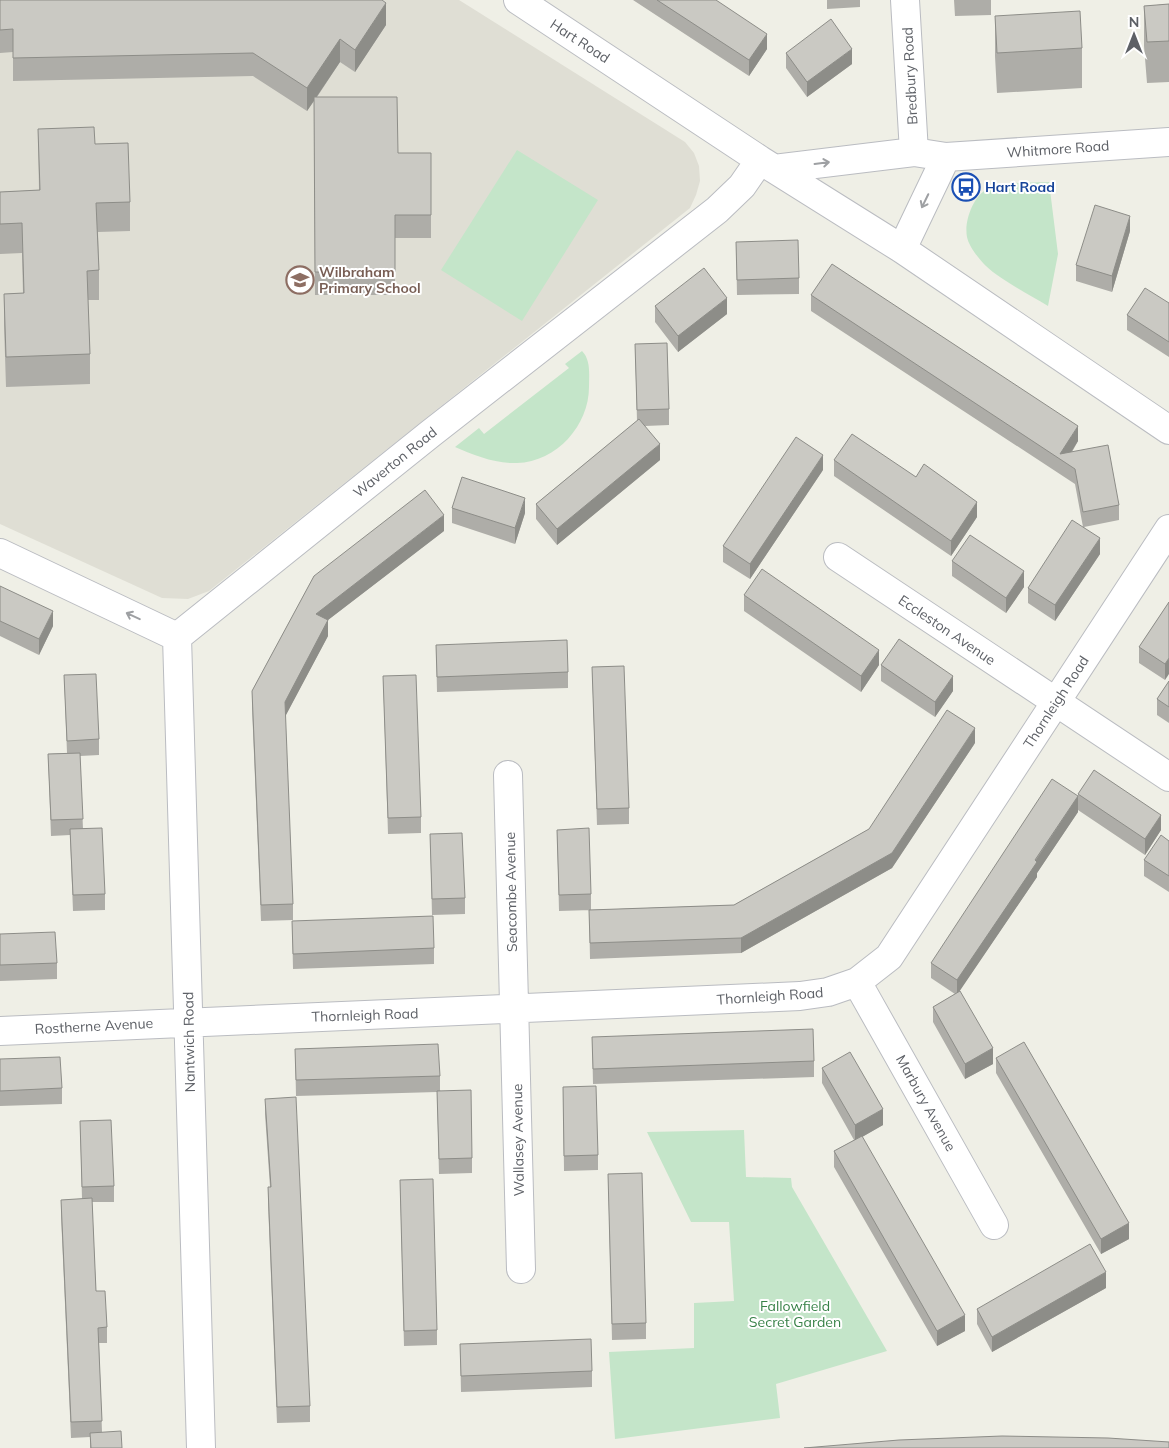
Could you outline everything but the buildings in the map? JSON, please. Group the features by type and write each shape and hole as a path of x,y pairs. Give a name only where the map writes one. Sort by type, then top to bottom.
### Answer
{"street":[{"name":"Hart Road","path":"518,0 767,164 902,249 1169,430"},
{"name":"Bredbury Road","path":"905,0 914,152"},
{"name":"Whitmore Road","path":"767,164 914,152 946,157 1169,142"},
{"path":"902,249 946,157"},
{"name":"Waverton Road","path":"177,637 430,434 717,210 767,164"},
{"name":"Thornleigh Road","path":"189,1021 514,1010 800,996 828,992 857,982 889,957 1169,529"},
{"path":"0,553 177,637"},
{"name":"Eccleston Avenue","path":"838,557 1169,777"},
{"name":"Nantwich Road","path":"177,637 201,1448"},
{"name":"Seacombe Avenue","path":"508,775 514,1010"},
{"name":"Marbury Avenue","path":"857,982 994,1225"},
{"name":"Wallasey Avenue","path":"514,1010 521,1269"},
{"name":"Rostherne Avenue","path":"0,1031 189,1021"}],"shaded area":[{"name":"Wilbraham Primary School","path":"0,0 459,0 685,142 694,153 699,166 700,181 690,208 209,591 188,599 162,598 0,524"}],"green space":[{"path":"517,150 598,200 522,321 441,270"},
{"path":"1049,182 1058,254 1048,306 992,272 977,256 970,245 966,231 968,217 974,203 987,189 1000,185"},
{"path":"582,351 587,359 589,368 588,401 577,427 557,449 532,461 509,463 485,458 455,447 479,428 484,434 569,368 565,364"},
{"name":"Fallowfield Secret Garden","path":"744,1130 746,1177 791,1178 792,1187 887,1351 776,1384 780,1418 615,1439 609,1352 694,1348 694,1303 734,1301 729,1222 691,1222 647,1132"}],"place":[{"name":"Hart Road","path":"966,187"},
{"name":"Wilbraham Primary School","path":"300,280"}]}
